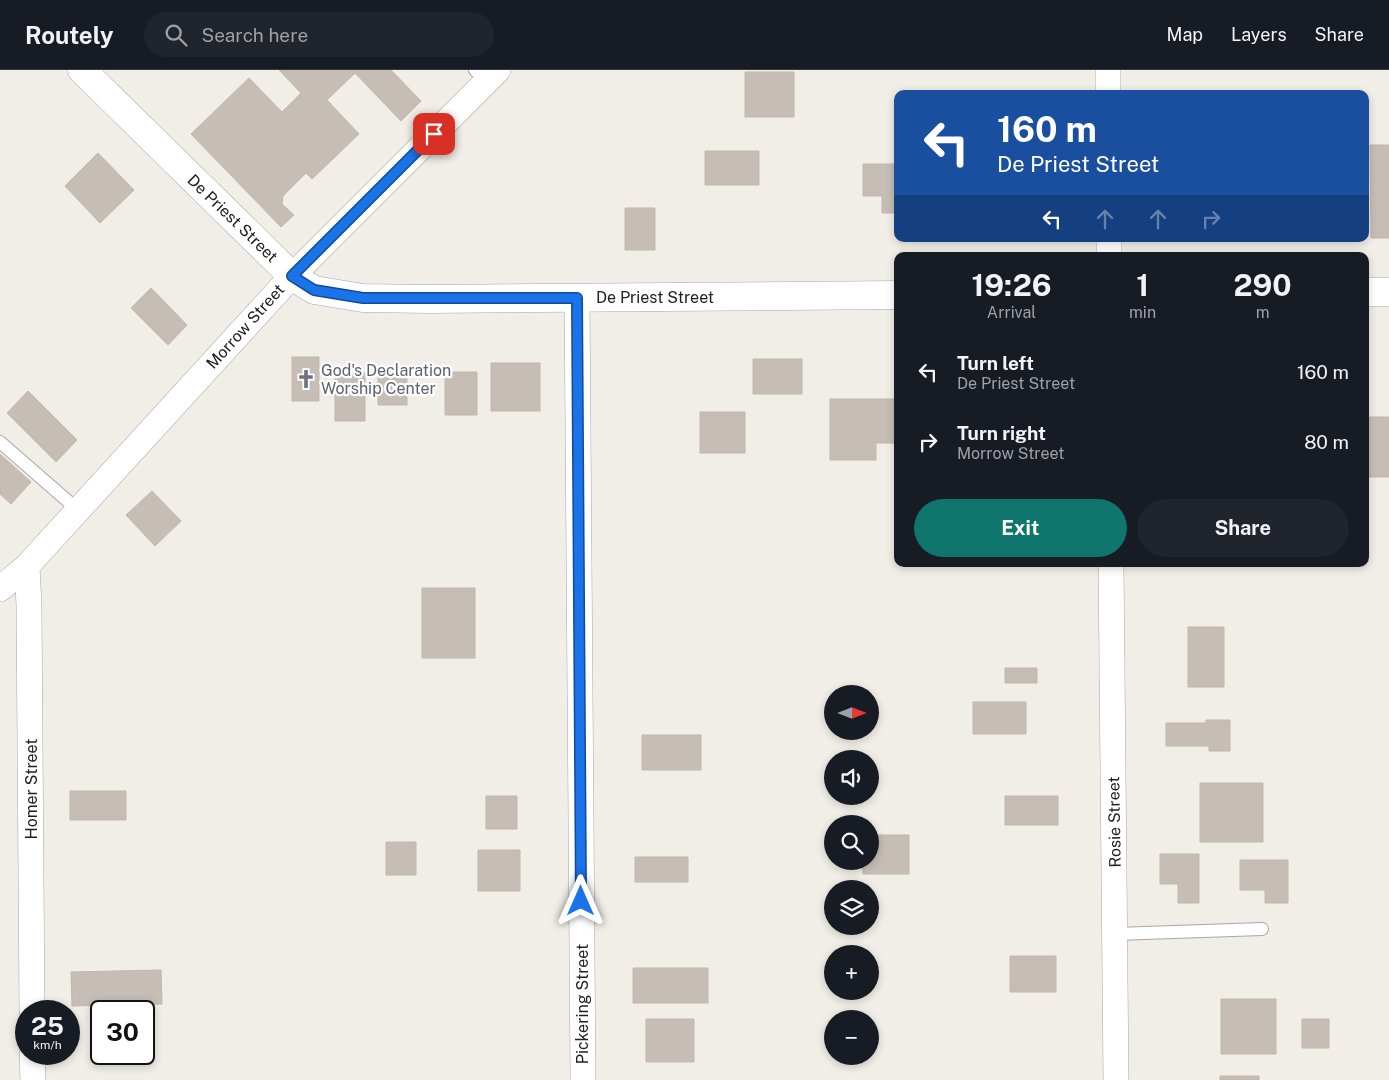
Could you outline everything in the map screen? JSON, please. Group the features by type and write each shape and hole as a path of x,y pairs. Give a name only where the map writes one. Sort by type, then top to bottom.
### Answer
{"street":[{"name":"De Priest Street","path":"82,70 292,276 314,290 363,298 894,295"},
{"path":"1108,70 1108,90"},
{"name":"Morrow Street","path":"0,589 27,566 292,276 486,74"},
{"path":"1369,292 1389,292"},
{"name":"Pickering Street","path":"577,298 583,1080"},
{"name":"Homer Street","path":"27,566 32,1000"},
{"name":"Rosie Street","path":"1111,567 1116,1080"},
{"path":"32,1065 32,1080"}],"lane":[{"path":"0,442 78,510"},
{"path":"1114,934 1262,930"}],"building":[{"path":"279,70 391,70 421,101 401,121 355,73 327,100 359,134 312,179 306,173 283,196 282,204 294,215 281,227 191,134 249,78 282,112 301,93"},
{"path":"745,72 794,72 794,117 745,117"},
{"path":"1370,145 1389,145 1389,238 1371,238"},
{"path":"705,151 759,151 759,185 705,185"},
{"path":"98,153 134,190 100,223 65,186"},
{"path":"863,164 894,164 894,213 882,213 882,196 863,196"},
{"path":"625,208 655,208 655,250 625,250"},
{"path":"151,288 187,325 168,345 131,308"},
{"name":"God's Declaration Worship Center","path":"292,357 319,357 319,401 292,401"},
{"path":"753,359 802,359 802,394 753,394"},
{"path":"491,363 540,363 540,411 491,411"},
{"path":"378,370 407,370 407,405 378,405"},
{"path":"445,372 477,372 477,415 445,415"},
{"path":"335,373 365,373 365,421 335,421"},
{"path":"28,391 77,440 56,462 7,413"},
{"path":"830,399 894,399 894,443 876,443 876,460 830,460"},
{"path":"700,412 745,412 745,453 700,453"},
{"path":"1369,417 1389,417 1389,477 1369,477"},
{"path":"0,454 31,482 11,504 0,494"},
{"path":"152,491 181,521 155,546 126,515"},
{"path":"422,588 475,588 475,658 422,658"},
{"path":"1188,627 1224,627 1224,687 1188,687"},
{"path":"1005,668 1037,668 1037,683 1005,683"},
{"path":"973,702 1026,702 1026,734 973,734"},
{"path":"1206,720 1230,720 1230,751 1209,751 1209,746 1166,746 1166,723 1206,723"},
{"path":"642,735 701,735 701,770 642,770"},
{"path":"1200,783 1263,783 1263,842 1200,842"},
{"path":"70,791 126,791 126,820 70,820"},
{"path":"486,796 517,796 517,829 486,829"},
{"path":"1005,796 1058,796 1058,825 1005,825"},
{"path":"879,835 909,835 909,874 863,874 863,870 879,870"},
{"path":"386,842 416,842 416,875 386,875"},
{"path":"478,850 520,850 520,891 478,891"},
{"path":"1160,854 1199,854 1199,903 1178,903 1178,884 1160,884"},
{"path":"635,857 688,857 688,882 635,882"},
{"path":"1240,860 1288,860 1288,903 1265,903 1265,890 1240,890"},
{"path":"1010,956 1056,956 1056,992 1010,992"},
{"path":"633,968 708,968 708,1003 633,1003"},
{"path":"161,970 162,1004 155,1004 155,1000 90,1000 90,1006 80,1006 80,1000 72,1000 71,972"},
{"path":"1221,999 1276,999 1276,1054 1221,1054"},
{"path":"646,1019 694,1019 694,1062 646,1062"},
{"path":"1302,1019 1329,1019 1329,1048 1302,1048"},
{"path":"1220,1076 1259,1076 1259,1080 1220,1080"}],"place":[{"name":"God's Declaration Worship Center","path":"306,379"}],"route":[{"path":"434,134 292,276 314,290 363,298 577,298 581,901"}]}
